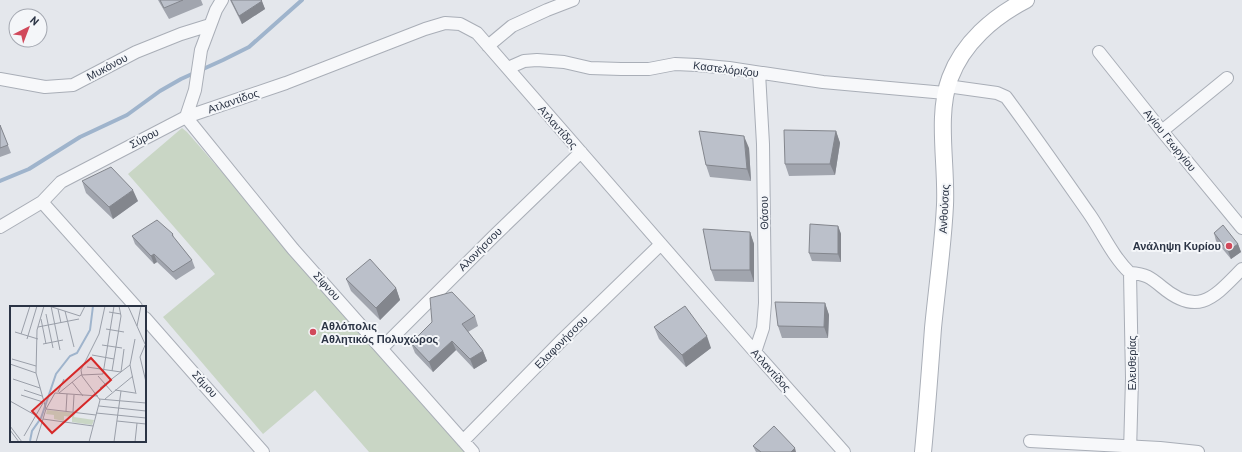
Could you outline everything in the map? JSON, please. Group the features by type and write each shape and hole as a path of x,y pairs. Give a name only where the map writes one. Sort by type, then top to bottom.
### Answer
{"street":[{"path":"488,46 512,26 573,0"},
{"name":"Ανθούσας","path":"924,452 945,206 943,112 946,90 956,64 965,50 978,35 990,23 1026,0"},
{"path":"186,117 195,90 201,50 216,3"},
{"name":"Ατλαντίδος","path":"186,117 286,83 425,29 445,23 460,24 477,33 844,452"},
{"name":"Μυκόνου","path":"0,79 45,87 73,85 136,52 181,34 210,25"},
{"name":"Αγίου Γεωργίου","path":"1100,52 1162,131 1242,228"},
{"name":"Καστελόριζου","path":"508,68 524,61 537,60 564,62 590,68 649,69 675,64 729,68 823,82 997,93 1006,97 1048,154 1096,224 1120,263 1130,273"},
{"name":"Θάσου","path":"755,352 763,328 766,303 763,144 759,73"},
{"path":"1162,131 1228,78"},
{"name":"Σύρου","path":"0,227 42,202 61,182 186,117"},
{"name":"Σίφνου","path":"186,117 293,249 473,452"},
{"name":"Αλονήσσου","path":"382,348 493,236 581,152"},
{"path":"42,202 135,306"},
{"name":"Ελαφονήσσου","path":"463,441 563,339 661,244"},
{"path":"1130,273 1148,276 1174,297 1190,302 1202,301 1213,296 1238,273"},
{"name":"Ελευθερίας","path":"1130,273 1132,378 1130,449"},
{"name":"Σάμου","path":"146,319 264,452"},
{"path":"1030,441 1130,449 1198,452"}],"green space":[{"name":"Αθλόπολις Αθλητικός Πολυχώρος","path":"182,128 466,452 369,452 315,390 263,434 163,317 215,274 128,174"}],"building":[{"path":"160,0 183,0 164,8"},
{"path":"231,0 261,0 262,1 239,16"},
{"path":"0,125 8,145 0,148"},
{"path":"784,130 836,131 830,164 785,164"},
{"path":"699,131 744,136 747,169 706,165"},
{"path":"111,167 133,190 109,207 82,181"},
{"path":"157,220 173,234 172,235 192,260 173,272 154,254 151,256 132,236"},
{"path":"810,224 838,226 838,254 809,253"},
{"path":"1223,225 1238,244 1228,251 1214,233"},
{"path":"703,229 750,232 750,270 711,270"},
{"path":"370,259 396,288 376,308 346,279"},
{"path":"452,292 475,316 462,324 483,351 470,359 452,341 429,362 411,343 432,322 430,298"},
{"path":"775,302 825,303 824,327 778,326"},
{"path":"685,306 707,336 682,355 654,327"},
{"path":"774,426 795,448 791,452 761,452 753,446"}],"waterway":[{"path":"0,181 29,169 80,137 127,115 160,91 181,79 249,47 302,0"}],"place":[{"name":"Ανάληψη Κυρίου","path":"1229,246"},
{"name":"Αθλόπολις Αθλητικός Πολυχώρος","path":"313,332"}]}
